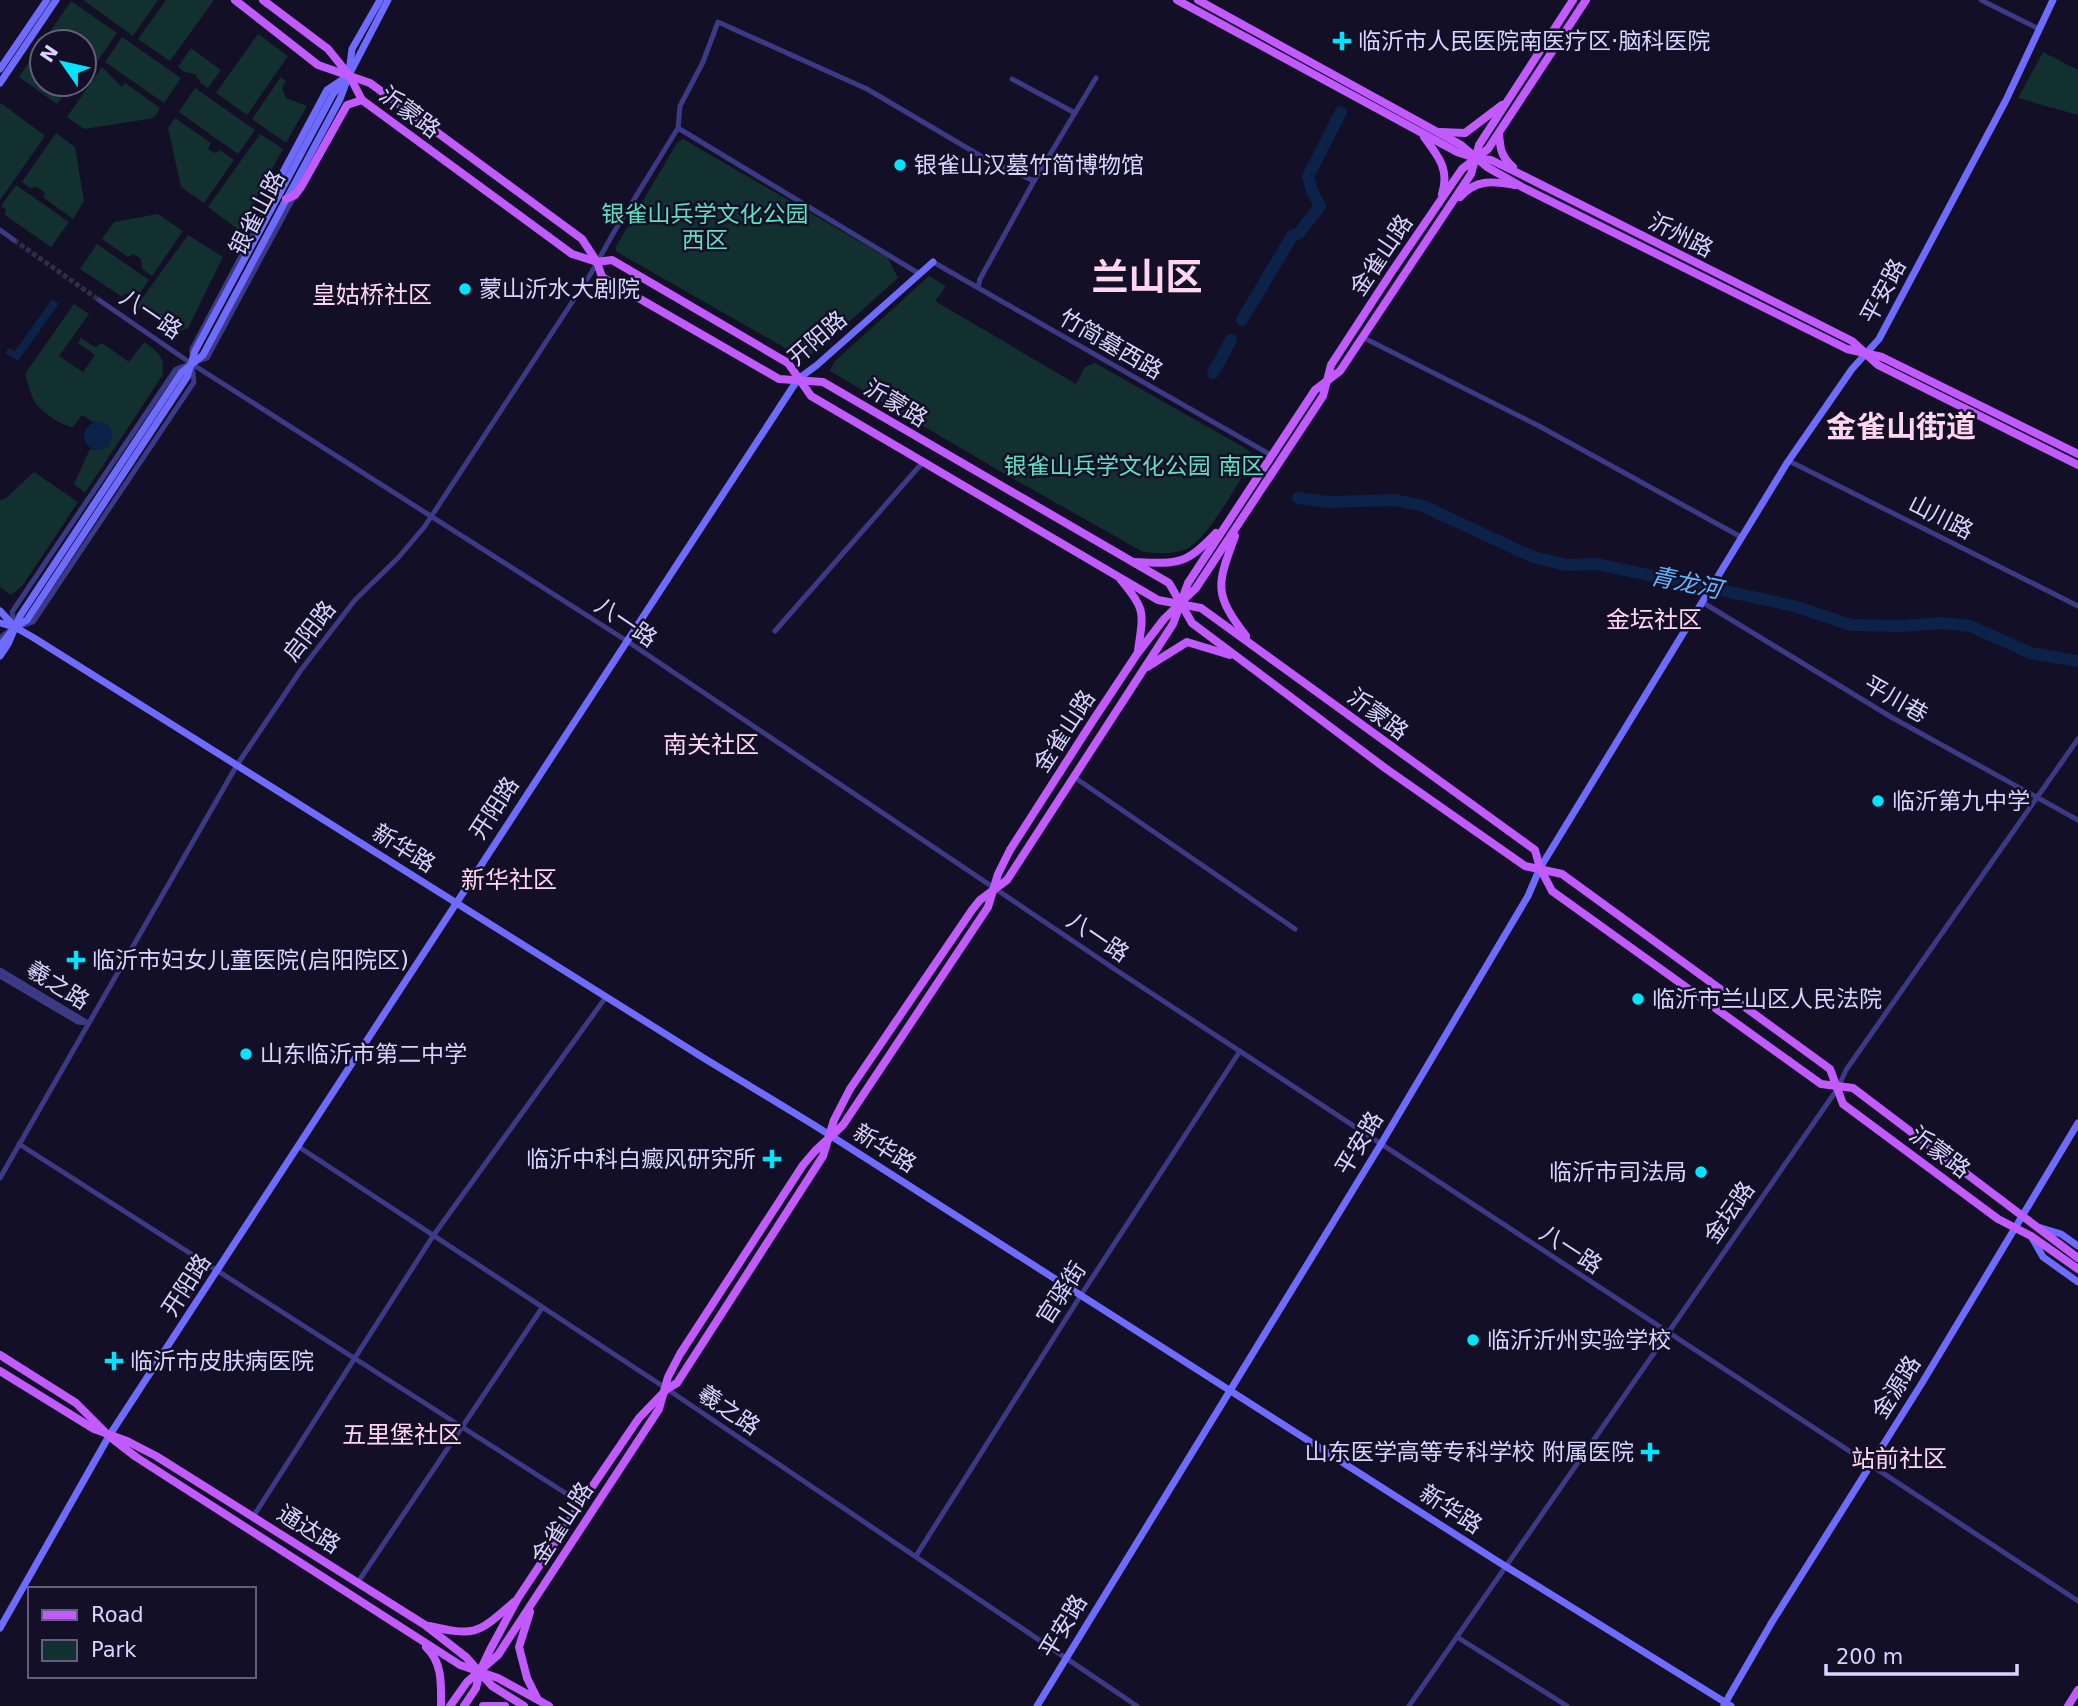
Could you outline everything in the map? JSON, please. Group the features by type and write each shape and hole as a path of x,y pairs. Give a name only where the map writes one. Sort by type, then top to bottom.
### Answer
{"main road":[{"path":"0,69 47,0"},
{"path":"0,83 56,0"},
{"name":"沂蒙路","path":"236,0 318,65 370,83 582,239 603,277 779,379 823,382 1169,583 1192,623 1237,657 1385,768 1525,866 1562,874 1830,1069 1843,1104 1998,1219 2031,1236 2078,1269"},
{"name":"沂蒙路","path":"263,0 328,49 348,75 362,100 572,254 597,262 612,260 788,363 811,396 1158,600 1201,608 1535,850 1540,868 1552,891 1821,1084 1853,1088 2078,1258"},
{"name":"银雀山路","path":"192,364 195,351 333,94 348,75 352,49 380,0"},
{"name":"银雀山路","path":"0,656 20,616 181,373 203,355 340,99 348,75 388,0"},
{"name":"沂州路","path":"1177,0 1457,152 1491,160 1852,341 1878,365 2078,466"},
{"name":"沂州路","path":"1198,0 1461,145 1475,158 1522,187 1847,349 1882,356 2078,454"},
{"name":"金雀山路","path":"831,1136 834,1120 850,1089 972,910 1007,880 1173,624 1188,583 1315,390 1340,370 1471,174 1479,145 1573,0"},
{"name":"金雀山路","path":"450,1706 467,1682 498,1655 659,1409 667,1389 668,1377 720,1291 803,1165 843,1125 988,906 998,874 1010,850 1138,654 1164,619 1196,588 1323,396 1331,365 1462,169 1488,149 1586,0"},
{"name":"平安路","path":"1037,1706 1381,1144 1528,896 1540,868 1741,537 1852,369 1879,340 2006,100 2053,0"},
{"path":"266,222 274,189 327,90 348,75"},
{"path":"286,199 295,195 343,109 362,100"},
{"path":"1436,132 1465,133 1507,102"},
{"path":"1499,133 1500,151 1505,161 1520,174"},
{"path":"1422,134 1444,164 1446,182 1439,204"},
{"path":"1441,218 1466,191 1480,183 1492,181 1522,187"},
{"name":"开阳路","path":"0,1628 109,1436 798,379 933,262"},
{"path":"1131,562 1173,563 1194,555 1231,518"},
{"path":"1241,521 1220,577 1226,610 1252,644"},
{"path":"1117,575 1138,601 1143,613 1138,654"},
{"name":"新华路","path":"0,611 15,627 831,1136 1727,1705"},
{"name":"新华路","path":"0,623 15,627"},
{"path":"0,663 12,646 15,627"},
{"name":"银雀山路","path":"0,646 15,627"},
{"path":"1144,668 1187,642 1237,657"},
{"name":"金源路","path":"1727,1705 1772,1622 2078,1123"},
{"path":"2036,1227 2061,1234 2078,1246"},
{"path":"2031,1236 2043,1257 2078,1282"},
{"name":"通达路","path":"0,1356 76,1403 109,1436 136,1457 460,1665 498,1678 549,1706"},
{"name":"通达路","path":"0,1371 68,1415 156,1456 358,1582 425,1625 466,1657 492,1686 524,1706"},
{"name":"金雀山路","path":"464,1706 476,1688 480,1671 519,1598 639,1418 667,1389"},
{"path":"425,1625 450,1631 481,1630 519,1598"},
{"path":"533,1601 519,1647 527,1678 537,1698"},
{"path":"414,1635 433,1654 441,1677 441,1706"},
{"path":"2068,1706 2078,1690"},
{"path":"483,1706 505,1706"}],"street":[{"path":"1981,0 2039,29"},
{"name":"启阳路","path":"0,1178 237,765 331,630 355,600 415,540 597,262 678,128 680,106 703,62 718,22 867,89 979,155 1034,181"},
{"path":"978,287 1034,181 1096,78"},
{"path":"1012,79 1075,113"},
{"path":"678,128 918,273"},
{"path":"0,638 15,627 33,622 194,382 192,349 266,211 274,189"},
{"path":"192,364 207,358 295,195"},
{"path":"0,230 15,240"},
{"name":"竹简墓西路","path":"933,262 1271,456"},
{"name":"八一路","path":"99,300 192,364 627,641 994,889 2078,1601"},
{"path":"1362,337 1539,426 1741,537"},
{"name":"山川路","path":"1789,461 2078,606"},
{"path":"775,631 923,462"},
{"name":"平川巷","path":"1704,598 1891,717 2078,820"},
{"name":"金坛路","path":"1409,1706 1838,1088 1846,1070 2078,739"},
{"path":"1073,777 1295,929"},
{"name":"羲之路","path":"0,970 88,1023"},
{"name":"羲之路","path":"0,976 78,1022 88,1023"},
{"path":"253,1517 433,1236 606,998"},
{"name":"官驿街","path":"916,1556 1240,1051"},
{"path":"19,1144 581,1503"},
{"name":"羲之路","path":"299,1147 667,1389 1136,1706"},
{"path":"358,1582 542,1308"},
{"path":"1457,1637 1567,1706"}],"green space":[{"path":"83,0 158,0 133,36"},
{"path":"166,0 214,0 170,61 138,39"},
{"path":"71,1 117,33 98,60 98,28 53,28"},
{"path":"258,34 288,56 247,115 216,93"},
{"path":"122,37 181,78 164,103 105,62"},
{"path":"191,48 221,70 208,88 195,74 184,72 178,67"},
{"path":"2043,52 2078,70 2078,115 2018,98"},
{"path":"28,64 28,83 19,77"},
{"path":"102,67 122,87 125,83 160,108 154,118 84,129 67,117 80,98 98,98 98,73"},
{"path":"281,77 286,81 282,88 286,98 307,106 286,143 252,119"},
{"path":"195,88 255,130 238,154 179,112"},
{"path":"49,98 61,98 57,104"},
{"path":"1,103 45,136 0,200 0,105"},
{"path":"175,118 211,143 208,149 215,153 220,150 234,160 204,203 181,187 168,128"},
{"path":"56,133 75,147 84,201 73,219 43,197 45,193 37,187 30,188 22,182"},
{"path":"260,134 283,149 239,230 208,207"},
{"name":"银雀山兵学文化公园 西区","path":"683,139 888,258 898,278 814,353 806,357 794,353 617,252 615,248 677,143"},
{"path":"16,185 69,222 51,247 5,215 6,210 1,206"},
{"path":"158,214 183,231 152,276 142,269 141,259 133,254 128,257 102,239 114,222"},
{"path":"188,235 223,257 188,328 174,333 136,307"},
{"path":"97,244 149,280 135,300 127,294 121,296 80,269"},
{"name":"银雀山兵学文化公园 南区","path":"929,276 946,286 935,301 1076,384 1085,367 1095,363 1255,456 1224,507 1195,543 1181,551 1143,552 830,371 834,362"},
{"path":"74,304 89,314 59,356 83,372 95,355 78,343 81,338 95,347 102,343 129,362 144,342 157,352 163,364 162,376 85,493 74,484 90,449 95,450 97,421 93,422 82,415 73,427 52,418 35,402 25,374"},
{"path":"34,472 78,502 23,585 11,595 0,587 0,500 6,498"}],"water":[{"path":"52,299 59,304 18,361 5,353 9,348 15,351"},
{"path":"98,422 108,426 112,436 108,446 98,450 88,446 84,436 88,426"}],"waterway":[{"name":"青龙河","path":"1242,320 1292,236 1299,233 1320,206 1308,176 1341,112"},
{"name":"青龙河","path":"1213,373 1231,340"},
{"name":"青龙河","path":"1298,498 1327,502 1395,500 1423,506 1533,557 1566,565 1596,564 1697,585 1794,606 1851,625 1902,626 1943,623 1970,626 2031,653 2078,661"}],"tunnel":[{"path":"14,240 99,300"}],"place":[{"name":"临沂市人民医院南医疗区·脑科医院","path":"1342,41"},
{"name":"银雀山汉墓竹简博物馆","path":"900,165"},
{"name":"蒙山沂水大剧院","path":"465,289"},
{"name":"临沂第九中学","path":"1878,801"},
{"name":"临沂市妇女儿童医院(启阳院区)","path":"76,960"},
{"name":"临沂市兰山区人民法院","path":"1638,999"},
{"name":"山东临沂市第二中学","path":"246,1054"},
{"name":"临沂中科白癜风研究所","path":"772,1159"},
{"name":"临沂市司法局","path":"1701,1172"},
{"name":"临沂沂州实验学校","path":"1473,1340"},
{"name":"临沂市皮肤病医院","path":"114,1361"},
{"name":"山东医学高等专科学校 附属医院","path":"1650,1452"}],"district":[{"name":"兰山区","path":"1147,277"},
{"name":"皇姑桥社区","path":"372,295"},
{"name":"金雀山街道","path":"1901,426"},
{"name":"金坛社区","path":"1654,620"},
{"name":"南关社区","path":"711,745"},
{"name":"新华社区","path":"509,880"},
{"name":"五里堡社区","path":"402,1435"},
{"name":"站前社区","path":"1899,1459"}]}
